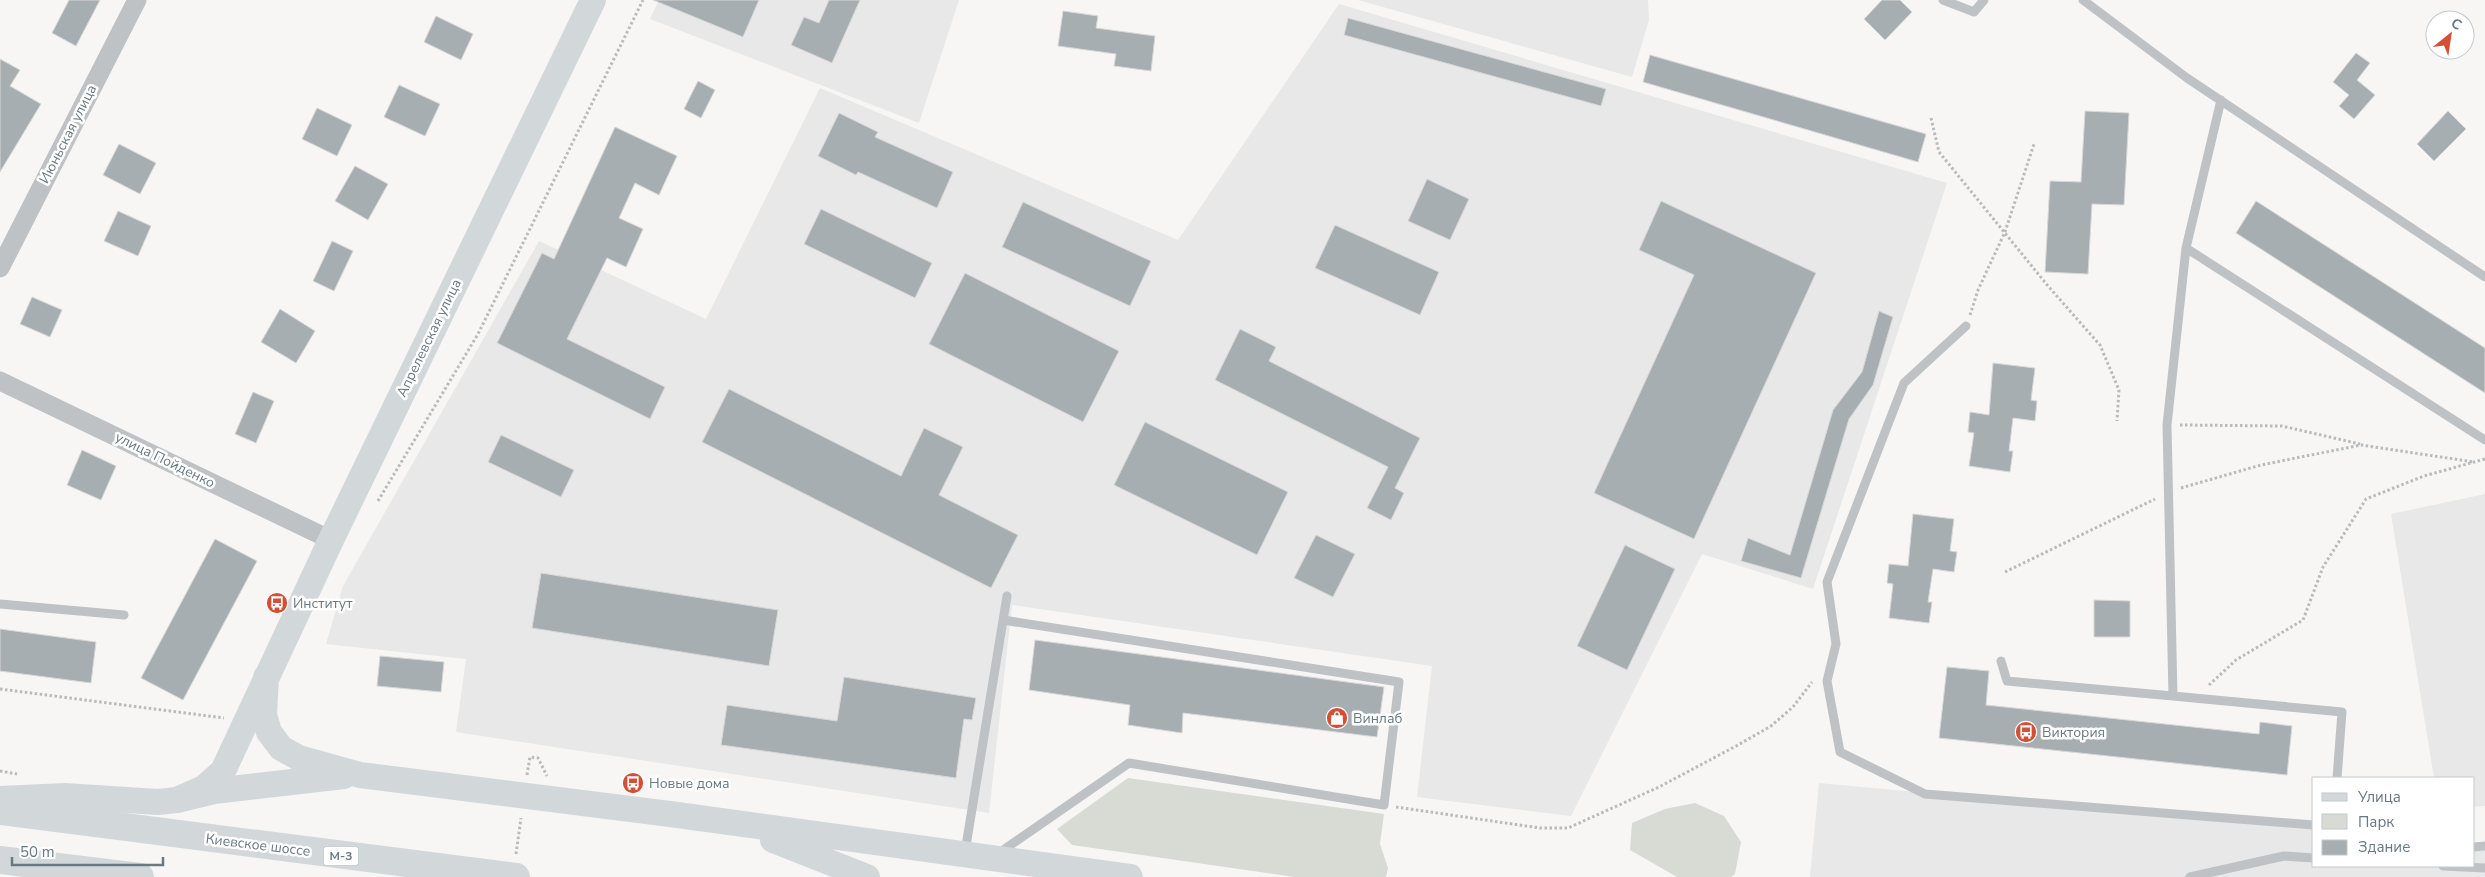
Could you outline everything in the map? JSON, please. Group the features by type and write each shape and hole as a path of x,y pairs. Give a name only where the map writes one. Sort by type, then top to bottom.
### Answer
{"highway":[{"name":"Киевское шоссе","path":"0,811 516,877"},
{"path":"0,860 140,877"}],"main road":[{"name":"Апрелевская улица","path":"177,800 204,788 223,771 331,540 593,0"},
{"path":"266,677 264,715 269,732 281,748 298,758 360,775 670,814 1130,877"},
{"path":"0,799 65,796 136,802 177,800 214,791 360,775"},
{"path":"670,814 786,844 867,877"}],"street":[{"name":"Июньская улица","path":"0,268 137,0"},
{"name":"улица Пойденко","path":"0,381 331,540"}],"lane":[{"path":"1943,0 1974,12 1984,0"},
{"path":"2083,0 2220,100 2485,277"},
{"path":"2173,696 2167,425 2186,248 2220,100"},
{"path":"2186,248 2485,440"},
{"path":"1966,326 1904,382 1827,582 1836,644 1827,681 1840,752 1925,794 2312,825"},
{"path":"1003,620 1399,682 1384,805 1129,763 997,854 974,857 1003,620 1007,596"},
{"path":"0,604 124,615"},
{"path":"2002,661 2007,681 2342,712 2337,777"},
{"path":"2190,877 2284,856 2312,858"},
{"path":"2464,867 2485,868"}],"path":[{"path":"376,503 478,334 643,0"},
{"path":"1931,118 1939,152 2048,286 2100,345 2118,390 2117,421"},
{"path":"1966,326 1978,290 2005,232 2034,144"},
{"path":"2167,425 2282,426 2361,445 2474,462"},
{"path":"2006,572 2168,492 2261,465 2361,445"},
{"path":"2195,698 2236,660 2303,620 2323,567 2366,499 2424,476 2485,459"},
{"path":"1384,805 1420,812 1540,828 1568,828 1659,787 1771,726 1793,707 1817,675"},
{"path":"0,689 230,719"},
{"path":"530,757 538,758 550,783"},
{"path":"0,771 27,775"},
{"path":"526,778 534,780"}],"shaded area":[{"path":"659,0 959,0 919,123 650,19"},
{"path":"1358,0 1648,0 1649,20 1632,77"},
{"path":"1339,4 1947,183 1813,589 1702,554 1571,816 1417,797 1432,666 1012,605 989,813 456,732 466,659 326,644 343,586 539,241 706,319 820,88 1178,240"},
{"path":"2485,494 2485,806 2475,807 2475,777 2434,777 2391,514"},
{"path":"1819,783 2312,829 2312,867 2475,867 2475,844 2485,845 2485,877 1810,877"}],"green space":[{"path":"1128,778 1384,814 1380,844 1388,868 1386,877 1295,877 1072,845 1057,829"},
{"path":"1695,803 1724,816 1741,842 1735,874 1731,877 1677,877 1630,850 1632,823 1665,809"}],"building":[{"path":"69,0 100,0 76,46 52,33"},
{"path":"653,0 759,0 743,37"},
{"path":"829,0 860,0 832,63 791,45 804,17 819,23"},
{"path":"1882,0 1900,0 1912,12 1885,40 1864,19"},
{"path":"1063,11 1098,16 1096,28 1155,36 1151,71 1114,66 1116,54 1058,46"},
{"path":"436,16 473,34 461,60 424,42"},
{"path":"1348,18 1606,89 1601,106 1344,35"},
{"path":"2356,53 2370,63 2357,80 2375,95 2354,119 2339,106 2349,95 2333,82"},
{"path":"1650,55 1926,134 1918,162 1643,82"},
{"path":"0,59 20,70 10,86 41,104 0,172"},
{"path":"698,81 715,90 701,118 684,109"},
{"path":"399,85 440,104 425,136 384,117"},
{"path":"317,108 352,125 337,156 302,139"},
{"path":"2085,111 2129,113 2124,205 2092,204 2088,274 2045,272 2050,181 2081,182"},
{"path":"2448,111 2466,129 2434,161 2417,144"},
{"path":"839,113 878,132 875,137 953,172 937,208 858,172 856,175 818,156"},
{"path":"615,127 677,156 659,195 635,183 619,218 643,229 626,267 607,258 567,339 665,387 650,419 497,343 542,253 554,259"},
{"path":"119,144 156,163 140,194 103,175"},
{"path":"355,166 388,184 368,220 335,201"},
{"path":"1427,179 1469,199 1450,240 1408,221"},
{"path":"1661,201 1816,273 1694,539 1594,493 1694,275 1639,250"},
{"path":"2256,201 2485,348 2485,393 2236,233"},
{"path":"1023,202 1151,261 1130,306 1002,247"},
{"path":"821,209 932,263 915,298 804,244"},
{"path":"118,211 151,226 138,256 104,241"},
{"path":"1335,225 1439,272 1420,315 1315,268"},
{"path":"332,241 353,251 334,291 313,281"},
{"path":"965,273 1119,351 1083,422 929,344"},
{"path":"32,297 62,310 50,337 20,324"},
{"path":"280,309 315,331 296,363 261,342"},
{"path":"1879,311 1893,317 1873,385 1849,419 1801,578 1741,561 1748,538 1790,555 1833,410 1862,372"},
{"path":"1240,329 1276,347 1269,361 1420,438 1395,488 1404,493 1391,520 1367,508 1388,467 1215,380"},
{"path":"1993,363 2035,368 2031,400 2037,401 2035,421 2013,418 2009,451 2013,451 2010,472 1969,466 1974,433 1968,432 1970,412 1989,415"},
{"path":"729,389 901,476 924,428 963,447 939,495 1018,535 991,588 702,442"},
{"path":"253,392 274,401 256,443 235,434"},
{"path":"1145,422 1288,492 1257,555 1114,485"},
{"path":"501,435 574,470 561,497 488,462"},
{"path":"82,450 116,466 101,500 67,485"},
{"path":"1913,514 1954,519 1950,551 1957,552 1954,572 1933,569 1928,602 1932,602 1929,623 1889,618 1893,584 1887,583 1889,564 1908,566"},
{"path":"1316,535 1355,554 1333,597 1294,578"},
{"path":"215,539 257,561 183,700 141,678"},
{"path":"1625,545 1675,569 1627,670 1577,646"},
{"path":"541,573 778,610 769,666 532,628"},
{"path":"2094,600 2130,601 2130,637 2094,637"},
{"path":"0,629 96,642 91,683 0,671"},
{"path":"1035,640 1384,687 1377,737 1183,713 1182,733 1128,725 1130,705 1029,690"},
{"path":"380,656 444,662 441,692 377,686"},
{"path":"1947,667 1989,671 1986,705 2259,734 2260,722 2292,726 2287,775 1939,738"},
{"path":"844,677 976,698 972,720 964,719 956,778 721,745 727,705 837,721"}],"place":[{"name":"Институт","path":"277,603"},
{"name":"Винлаб","path":"1337,718"},
{"name":"Виктория","path":"2026,732"},
{"name":"Новые дома","path":"633,783"}]}
